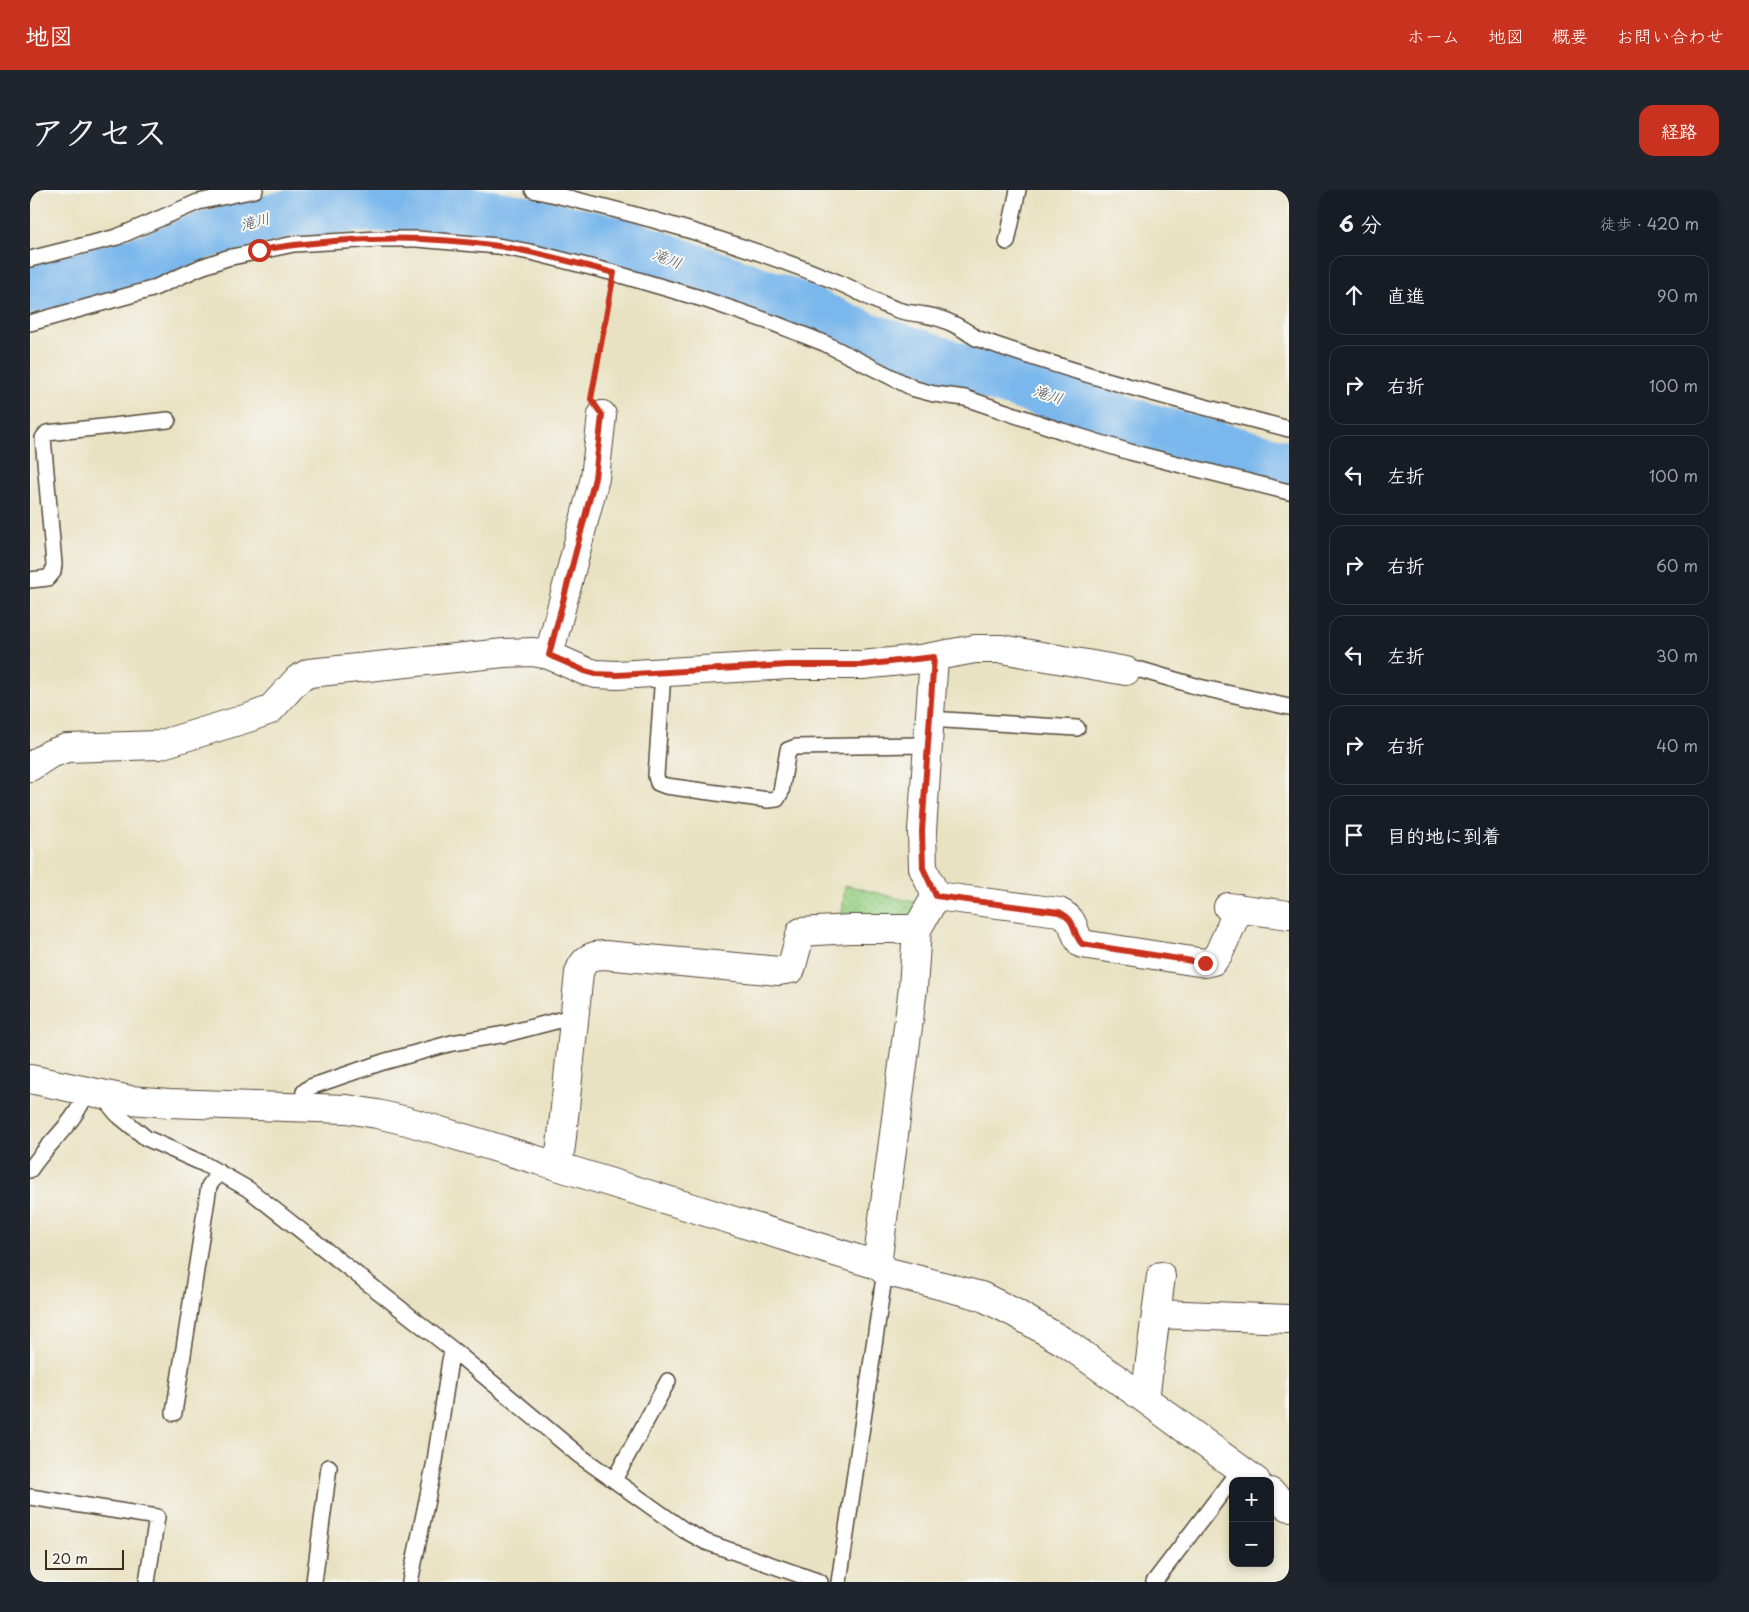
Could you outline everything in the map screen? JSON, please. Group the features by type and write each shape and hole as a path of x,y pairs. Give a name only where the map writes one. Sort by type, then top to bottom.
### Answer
{"street":[{"path":"549,655 595,478 602,415"},
{"path":"30,768 50,754 67,748 159,745 248,718 270,710 298,679 309,673 504,653 533,652 549,655 585,671 596,674 617,675 788,665 862,665 934,657 976,649 1002,649 1126,671"},
{"path":"934,657 928,719 922,831 923,868 936,896"},
{"path":"936,896 1059,912 1073,922 1078,939 1082,944 1205,963 1213,961 1219,954 1234,908 1289,915"},
{"path":"881,1268 914,988 918,929 936,896"},
{"path":"556,1166 561,1146 579,973 581,966 590,956 604,955 779,971 791,969 801,932 850,929 918,929"},
{"path":"30,1079 114,1097 169,1103 347,1109 400,1119 881,1268 981,1296 1015,1313 1066,1343 1248,1475"},
{"path":"1145,1399 1161,1276"},
{"path":"1156,1314 1289,1319"},
{"path":"1274,1495 1289,1507"}],"lane":[{"path":"30,259 117,237 198,202 255,190"},
{"path":"533,190 611,208 687,229 838,282 894,309 938,318 962,327 976,338 1076,372 1151,394 1289,429"},
{"path":"1007,242 1018,190"},
{"path":"30,323 152,289 201,267 227,258 294,244 378,239 417,239 468,243 535,253 614,273 703,299 824,343 915,389 934,394 965,398 1130,452 1289,492"},
{"path":"30,580 48,578 53,572 54,564 44,438 47,433 168,420"},
{"path":"1126,671 1141,670 1199,687 1289,707"},
{"path":"663,673 656,776 658,783 666,786 768,800 777,799 788,750 796,747 918,745 927,747"},
{"path":"928,719 1077,728"},
{"path":"302,1107 304,1092 310,1087 384,1062 452,1043 506,1034 575,1016"},
{"path":"30,1170 65,1128 82,1104 87,1091"},
{"path":"114,1097 112,1108 146,1138 219,1172 248,1190 453,1350 551,1432 684,1530 706,1542 820,1582"},
{"path":"174,1413 209,1186 219,1172"},
{"path":"839,1582 881,1268"},
{"path":"410,1582 435,1462 453,1350"},
{"path":"614,1480 668,1381"},
{"path":"314,1582 329,1467"},
{"path":"1154,1582 1248,1475"},
{"path":"30,1497 157,1517 147,1582"}],"path":[{"path":"602,415 591,399 614,273"}],"green space":[{"path":"845,885 922,904 913,923 841,924"}],"waterway":[{"name":"滝川","path":"30,290 152,256 201,236 286,214 363,208 447,208 518,218 627,243 780,298 865,335 948,363 1148,427 1289,465"}],"route":[{"path":"259,250 294,244 338,240 417,239 498,246 535,253 614,273 591,399 602,415 595,478 549,655 585,671 596,674 617,675 788,665 862,665 934,657 928,719 922,831 923,868 936,896 1059,912 1073,922 1078,939 1082,944 1205,963"}]}
